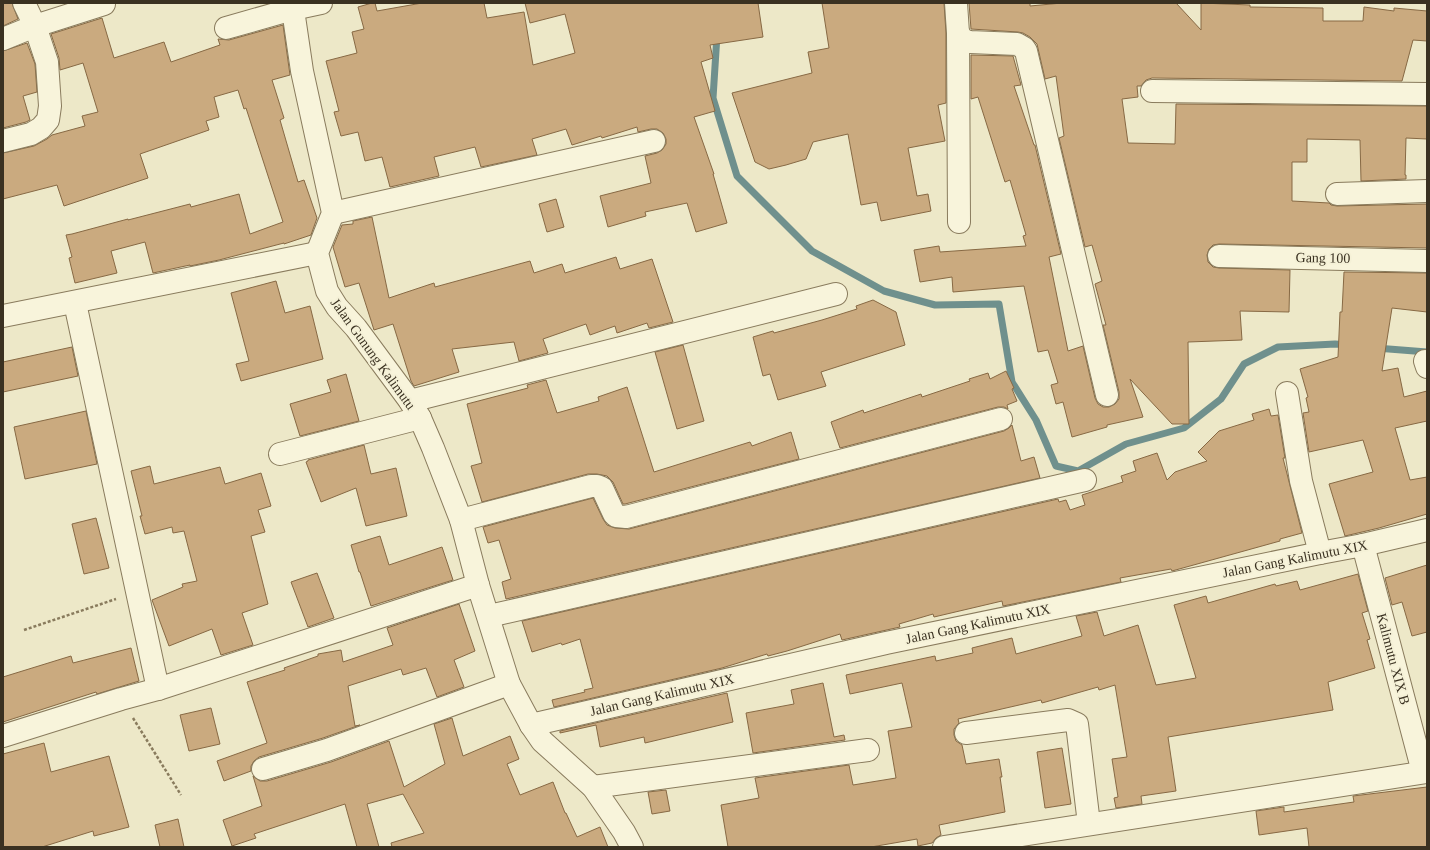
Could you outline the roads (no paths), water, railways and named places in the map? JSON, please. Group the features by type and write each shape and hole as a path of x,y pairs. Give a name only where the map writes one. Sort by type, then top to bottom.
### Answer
{"street":[{"path":"3,141 31,134 41,128 48,120 50,106 48,62 35,26 24,3"},
{"path":"226,28 293,6 321,3"},
{"path":"956,3 958,33 959,222"},
{"path":"3,39 35,26 104,4"},
{"path":"3,316 317,253 333,213 302,71 293,6"},
{"path":"958,33 963,40 970,42 1017,44 1026,51 1107,396"},
{"path":"1152,90 1427,94"},
{"path":"333,213 654,141"},
{"path":"1337,194 1427,191"},
{"name":"Jalan Gunung Kalimutu","path":"317,253 327,291 337,307 356,328 415,409 433,448 461,520 478,585 489,616 509,684 542,741 593,787 624,832 632,847"},
{"name":"Gang 100","path":"1219,256 1427,260"},
{"path":"280,454 415,409 836,294"},
{"path":"75,302 158,689"},
{"path":"1287,393 1301,481 1320,553"},
{"path":"461,520 591,486 602,488 616,516 626,517 1001,419"},
{"path":"489,616 1085,480"},
{"name":"Jalan Gang Kalimutu XIX","path":"531,724 886,643 1363,545 1427,530"},
{"name":"Kalimutu XIX B","path":"1363,545 1425,772"},
{"path":"3,736 158,689 478,585"},
{"path":"263,769 327,750 509,684"},
{"path":"966,733 1068,720 1077,724 1089,824"},
{"path":"593,787 868,750"},
{"path":"944,847 1425,772"}],"waterway":[{"path":"717,35 713,98 737,176 812,251 884,291 935,305 999,304 1012,382 1036,420 1056,466 1078,471 1126,444 1184,428 1221,399 1244,364 1278,347 1335,344 1348,345"},
{"path":"1376,348 1427,352"}]}
